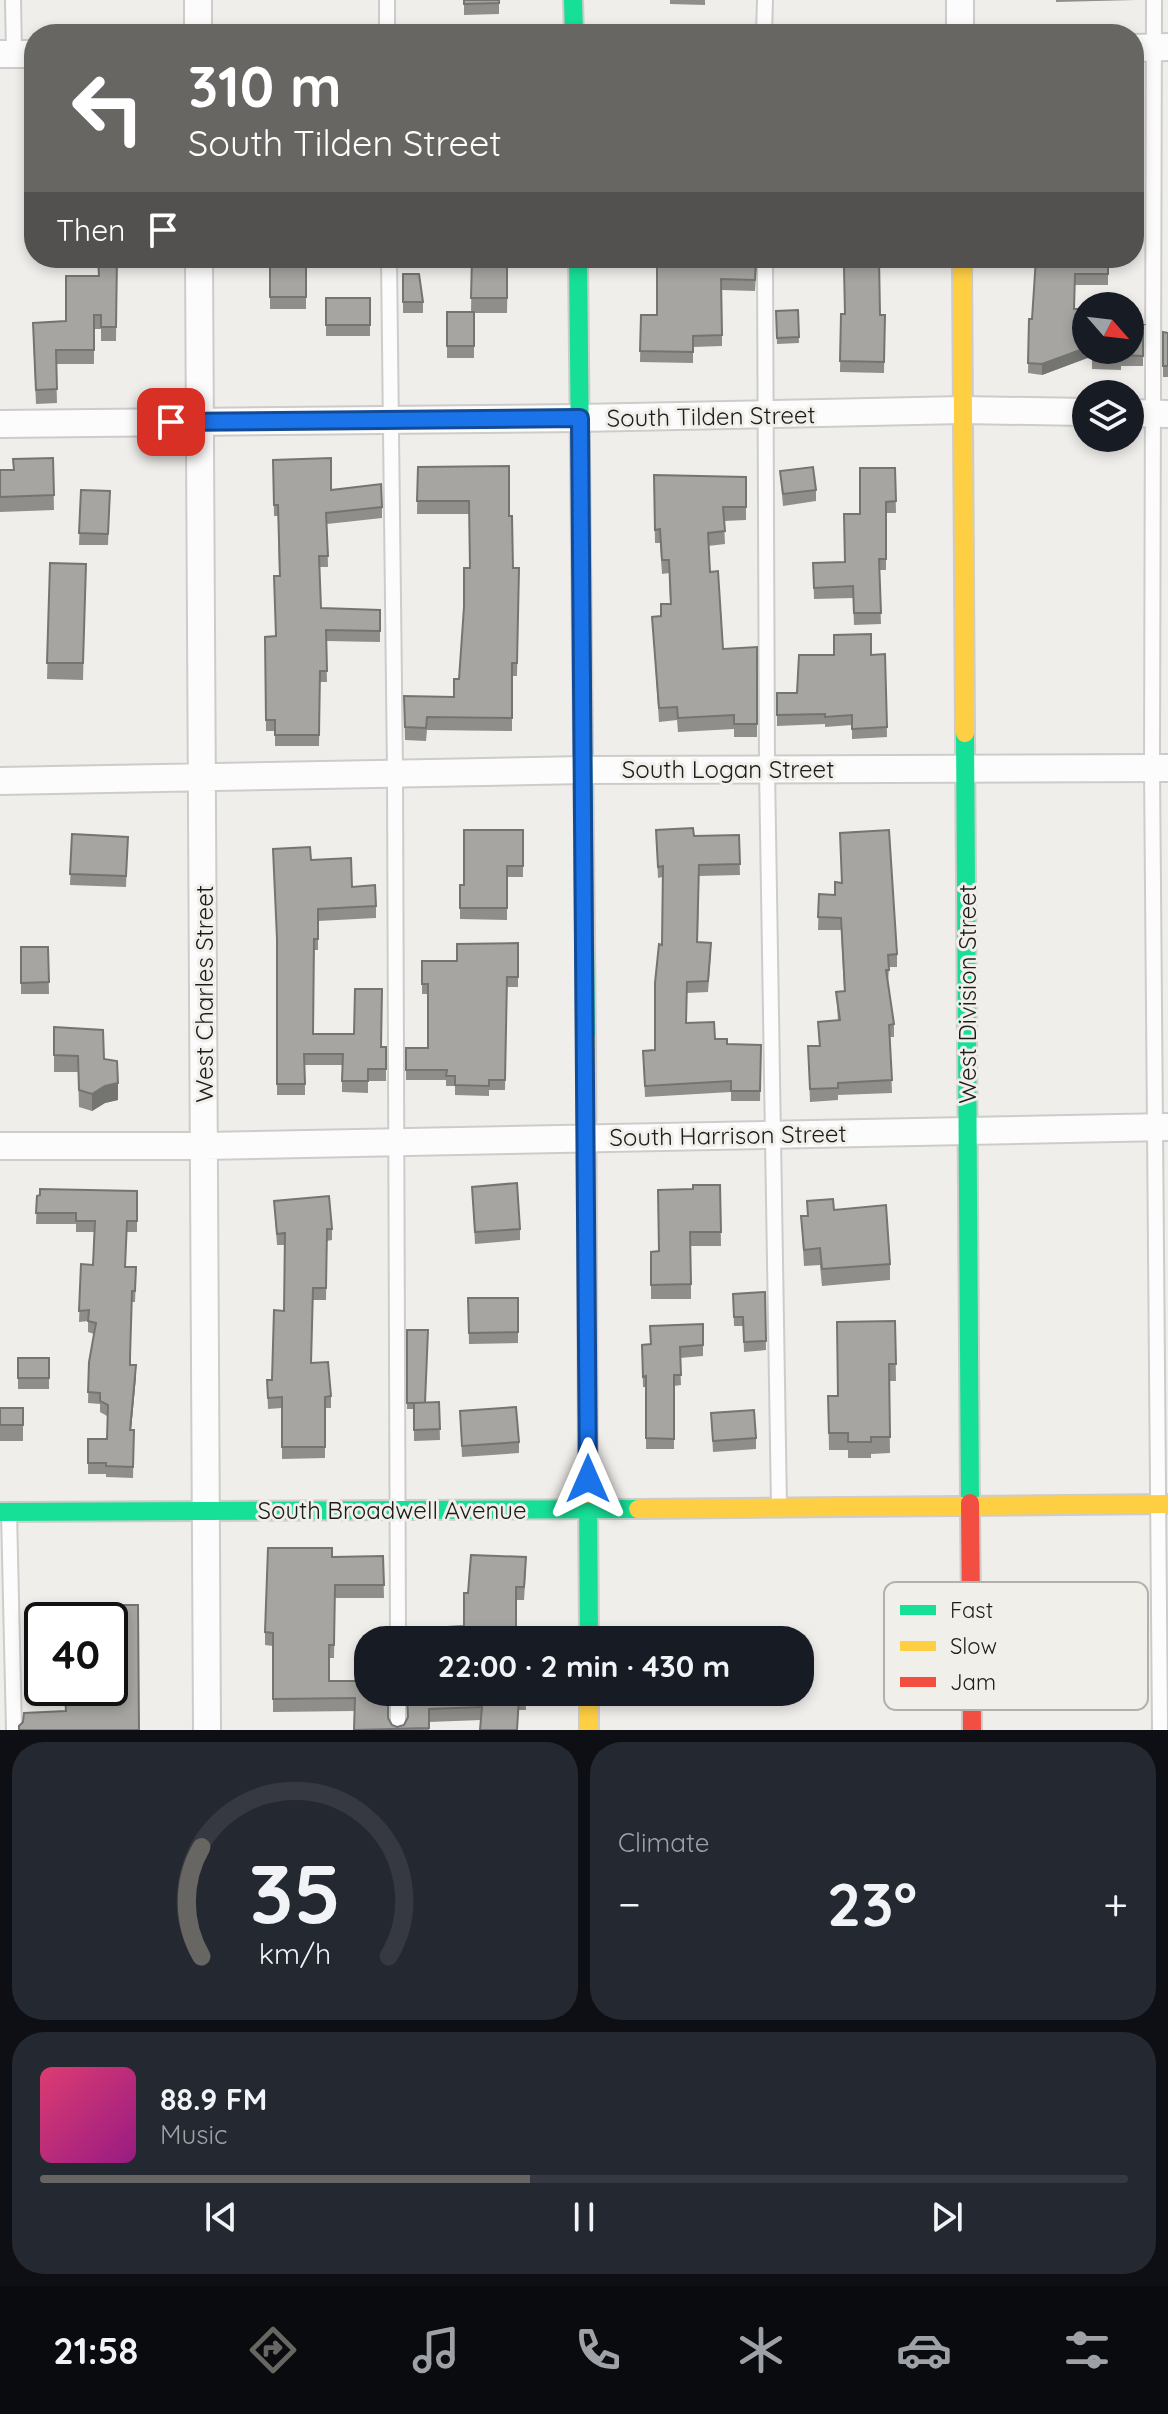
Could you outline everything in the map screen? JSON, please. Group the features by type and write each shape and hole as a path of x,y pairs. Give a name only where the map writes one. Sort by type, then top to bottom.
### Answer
{"street":[{"path":"198,0 198,24"},
{"path":"573,0 574,24"},
{"path":"960,0 960,24"},
{"name":"West Charles Street","path":"199,268 207,1730"},
{"path":"578,268 589,1626"},
{"name":"West Division Street","path":"962,268 971,1582"},
{"name":"South Tilden Street","path":"0,424 580,418 963,410 1072,412"},
{"name":"South Logan Street","path":"0,781 395,772 1160,768"},
{"name":"South Harrison Street","path":"0,1146 205,1146 968,1129 1161,1128"},
{"name":"South Broadwell Avenue","path":"4,1512 1162,1504"},
{"path":"589,1706 589,1730"},
{"name":"West Division Street","path":"972,1710 972,1730"}],"lane":[{"path":"13,0 16,54"},
{"path":"387,0 387,24"},
{"path":"764,24 765,0"},
{"path":"1154,0 1151,413 1160,768 1160,1730"},
{"path":"389,268 395,772 398,1626"},
{"path":"765,268 767,769 779,1507"},
{"path":"4,1512 14,1730"},
{"path":"398,1706 398,1730"}],"building":[{"path":"464,0 499,0 499,3 464,4"},
{"path":"99,268 117,268 116,327 101,327 101,315 94,315 94,350 56,350 57,389 36,390 33,323 66,321 66,276 99,276"},
{"path":"270,268 306,268 306,297 270,297"},
{"path":"472,268 507,268 507,298 471,298"},
{"path":"657,268 756,268 755,280 721,279 722,335 693,336 693,352 640,351 641,315 657,315"},
{"path":"844,268 879,268 880,315 885,315 884,362 840,361 841,314 845,314"},
{"path":"1035,268 1108,268 1108,274 1075,274 1072,353 1042,364 1028,363 1029,319 1032,319"},
{"path":"403,274 419,274 423,302 403,302"},
{"path":"326,298 370,298 370,325 326,325"},
{"path":"798,310 799,337 777,338 776,311"},
{"path":"447,312 474,312 474,346 447,346"},
{"path":"1163,332 1168,333 1168,366 1163,366"},
{"path":"53,458 54,495 0,497 0,470 14,470 13,459"},
{"path":"331,458 331,490 381,484 382,507 326,513 328,556 319,556 321,608 380,610 380,631 326,630 327,671 320,671 319,735 275,735 275,720 266,720 265,637 276,636 274,576 280,576 273,460"},
{"path":"509,466 513,568 519,568 517,663 512,663 512,718 427,717 426,728 405,727 404,696 454,697 454,679 459,679 464,568 470,568 469,501 417,501 418,467"},
{"path":"813,467 816,490 783,494 780,471"},
{"path":"860,468 895,468 896,501 886,502 886,559 879,559 881,613 854,613 853,586 814,588 813,563 845,562 844,514 860,514"},
{"path":"654,475 746,477 746,507 723,507 725,531 708,533 710,572 718,571 723,649 757,647 757,724 734,724 734,715 678,718 677,707 659,708 652,617 661,616 661,604 671,604 669,560 662,560 660,529 655,530"},
{"path":"81,490 110,491 108,534 79,533"},
{"path":"50,563 86,564 83,663 47,663"},
{"path":"871,634 871,655 885,654 887,727 852,729 852,715 777,715 777,693 797,693 799,655 834,655 834,635"},
{"path":"693,828 694,836 739,835 740,864 699,865 697,942 711,943 708,981 687,982 686,1023 714,1022 715,1039 727,1039 727,1044 761,1045 760,1091 731,1091 731,1081 645,1086 643,1051 655,1050 655,983 659,944 662,945 663,866 658,867 656,830"},
{"path":"464,830 523,830 523,866 507,866 507,908 460,908 460,885 464,885"},
{"path":"889,830 897,954 888,955 889,970 886,970 894,1024 889,1025 892,1080 838,1083 838,1088 810,1089 808,1046 820,1046 818,1022 840,1020 836,992 845,991 841,918 818,917 819,894 835,895 835,882 842,883 840,833"},
{"path":"72,834 128,837 126,876 70,874"},
{"path":"310,847 311,860 351,858 352,887 375,885 376,906 318,909 318,939 314,939 313,1034 354,1034 355,989 382,989 381,1047 386,1047 386,1069 368,1069 368,1081 342,1081 343,1054 304,1054 305,1084 277,1084 277,939 273,849"},
{"path":"518,943 518,977 507,977 505,1080 489,1080 489,1086 455,1085 455,1076 446,1076 447,1070 406,1070 406,1048 428,1048 428,984 422,984 422,961 457,961 457,944"},
{"path":"21,947 48,947 49,982 21,983"},
{"path":"54,1027 103,1030 104,1059 117,1061 118,1083 92,1094 79,1090 78,1056 54,1055"},
{"path":"517,1183 520,1229 475,1232 472,1187"},
{"path":"693,1185 720,1185 721,1232 690,1232 691,1284 651,1285 651,1252 659,1251 658,1190 693,1189"},
{"path":"40,1189 137,1191 137,1221 127,1221 125,1267 136,1267 130,1357 130,1365 136,1365 130,1430 134,1430 133,1467 88,1463 88,1439 107,1439 108,1405 100,1401 100,1393 88,1392 89,1362 96,1323 88,1321 89,1310 79,1311 81,1264 93,1265 95,1221 76,1221 76,1213 36,1213"},
{"path":"329,1196 332,1229 327,1229 326,1288 313,1288 311,1363 328,1362 331,1396 325,1397 325,1447 282,1447 282,1397 268,1398 267,1380 272,1380 274,1310 284,1311 285,1233 277,1234 274,1201"},
{"path":"833,1199 834,1210 886,1205 890,1264 822,1269 820,1248 804,1250 801,1216 808,1216 807,1201"},
{"path":"765,1292 766,1341 744,1342 743,1317 734,1317 733,1294"},
{"path":"468,1298 518,1298 518,1332 469,1333"},
{"path":"895,1321 896,1364 889,1364 890,1437 871,1437 871,1442 848,1442 848,1433 829,1433 828,1396 838,1396 837,1322"},
{"path":"703,1324 703,1345 680,1347 681,1375 674,1375 674,1439 646,1438 646,1376 643,1377 642,1345 651,1344 650,1326"},
{"path":"407,1330 428,1330 425,1403 407,1403"},
{"path":"18,1358 49,1358 49,1378 18,1378"},
{"path":"439,1402 440,1429 414,1430 414,1403"},
{"path":"516,1407 519,1442 462,1446 460,1411"},
{"path":"0,1408 23,1408 23,1425 0,1425"},
{"path":"754,1410 756,1438 713,1441 711,1413"},
{"path":"268,1548 332,1548 332,1557 383,1556 384,1585 335,1585 334,1645 329,1645 329,1681 354,1681 354,1698 273,1699 273,1633 265,1632"},
{"path":"471,1555 526,1557 524,1587 516,1587 516,1626 464,1626 464,1593 468,1593"},
{"path":"128,1605 138,1605 139,1730 19,1730 24,1713 66,1711 66,1706 128,1706"},
{"path":"355,1706 388,1706 388,1718 397,1727 404,1725 408,1717 408,1706 518,1706 517,1730 480,1730 482,1707 429,1709 429,1728 354,1730"}],"traffic: fast":[{"path":"573,0 574,24"},
{"path":"578,268 586,1038"},
{"path":"965,733 970,1503"},
{"path":"588,1494 589,1626"},
{"path":"0,1512 638,1509"}],"traffic: slow":[{"path":"962,268 965,733"},
{"path":"586,1038 588,1494"},
{"path":"638,1509 1168,1504"},
{"path":"589,1706 589,1730"}],"traffic: jam":[{"path":"970,1503 971,1582"},
{"path":"972,1710 972,1730"}],"route":[{"path":"171,422 580,418 588,1479"}]}
